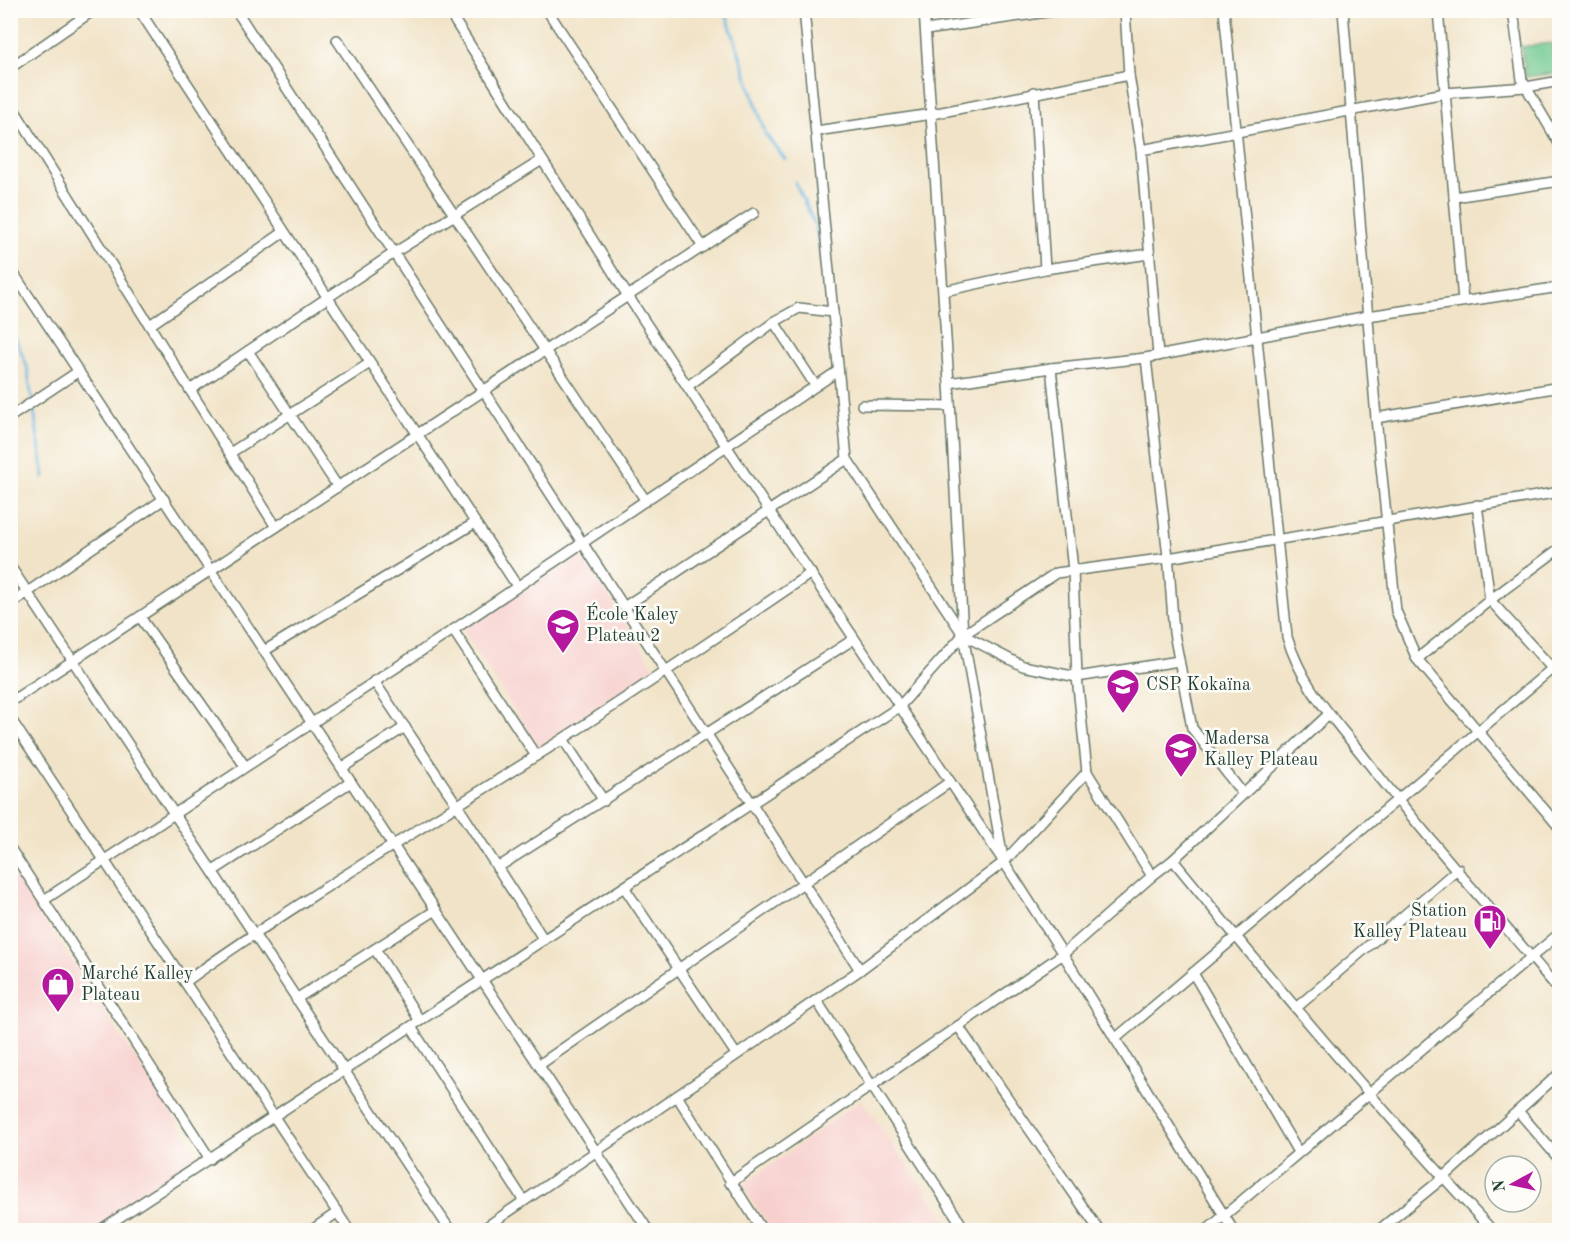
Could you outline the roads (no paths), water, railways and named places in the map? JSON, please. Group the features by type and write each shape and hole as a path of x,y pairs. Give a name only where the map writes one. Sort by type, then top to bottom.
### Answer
{"street":[{"path":"10,68 94,10"},
{"path":"139,10 517,586"},
{"path":"236,10 860,970"},
{"path":"448,10 628,296 1004,862 1233,1230"},
{"path":"547,10 703,247"},
{"path":"804,10 847,459 963,635 1023,666 1077,677 1179,661"},
{"path":"924,10 944,291 963,635 1004,862"},
{"path":"926,30 1060,10"},
{"path":"1125,10 1129,75 1141,150 1158,356"},
{"path":"1224,10 1287,637 1302,676 1329,714 1397,800 1560,991"},
{"path":"1343,10 1376,418 1396,610 1417,658 1560,828"},
{"path":"1438,10 1463,301"},
{"path":"1513,10 1522,81 1560,145"},
{"path":"337,40 646,501"},
{"path":"816,131 932,114 1129,75"},
{"path":"1141,150 1445,93 1526,87 1560,81"},
{"path":"1034,92 1045,269"},
{"path":"10,103 276,527"},
{"path":"190,390 394,253 542,160"},
{"path":"1454,197 1560,181"},
{"path":"10,702 754,213"},
{"path":"150,325 284,232"},
{"path":"944,291 1045,269 1149,254"},
{"path":"10,268 648,1230"},
{"path":"949,383 1051,368 1146,358 1368,316 1559,287 1560,298"},
{"path":"687,386 774,322 799,308 833,312"},
{"path":"774,322 815,385"},
{"path":"248,351 338,487"},
{"path":"1146,358 1174,633 1192,728 1243,794"},
{"path":"230,453 370,363"},
{"path":"1051,368 1073,570 1077,677 1087,772 1152,876"},
{"path":"44,900 453,630 838,370"},
{"path":"10,417 79,371"},
{"path":"1376,418 1560,387"},
{"path":"862,405 950,406"},
{"path":"624,606 847,459"},
{"path":"100,1230 899,707 963,635 1056,573 1168,558 1560,492"},
{"path":"10,604 164,500"},
{"path":"1477,505 1490,600 1556,665 1560,677"},
{"path":"264,651 475,523"},
{"path":"1417,658 1560,548"},
{"path":"10,566 450,1230"},
{"path":"185,982 253,933 563,739 811,573"},
{"path":"140,617 245,766"},
{"path":"453,630 536,756"},
{"path":"497,868 854,639"},
{"path":"1115,1039 1556,665"},
{"path":"374,681 544,940"},
{"path":"730,1183 1063,954 1173,860 1329,714"},
{"path":"10,718 350,1230"},
{"path":"342,768 405,727"},
{"path":"563,739 604,801"},
{"path":"482,1230 597,1153 736,1054 817,1001 1004,862 1087,772"},
{"path":"213,871 351,782"},
{"path":"538,1065 950,782"},
{"path":"12,853 210,1159"},
{"path":"1173,860 1296,1008 1443,1178 1492,1230"},
{"path":"1296,1008 1458,869"},
{"path":"624,887 736,1054"},
{"path":"296,999 436,910"},
{"path":"1207,1230 1560,933"},
{"path":"375,949 420,1021"},
{"path":"1193,972 1299,1152"},
{"path":"817,1001 965,1230"},
{"path":"958,1026 1099,1230"},
{"path":"411,1027 524,1201"},
{"path":"1379,1230 1443,1178 1560,1073"},
{"path":"677,1096 730,1183 762,1230"},
{"path":"1518,1111 1560,1160"},
{"path":"312,1230 338,1212"},
{"path":"115,1221 122,1230"}],"waterway":[{"path":"725,10 766,135 785,159"},
{"path":"795,182 815,225 824,265"},
{"path":"10,325 27,366 44,477"}],"place":[{"name":"École Kaley Plateau 2","path":"563,654"},
{"name":"CSP Kokaïna","path":"1123,714"},
{"name":"Madersa Kalley Plateau","path":"1181,778"},
{"name":"Station Kalley Plateau","path":"1490,950"},
{"name":"Marché Kalley Plateau","path":"58,1013"}]}
